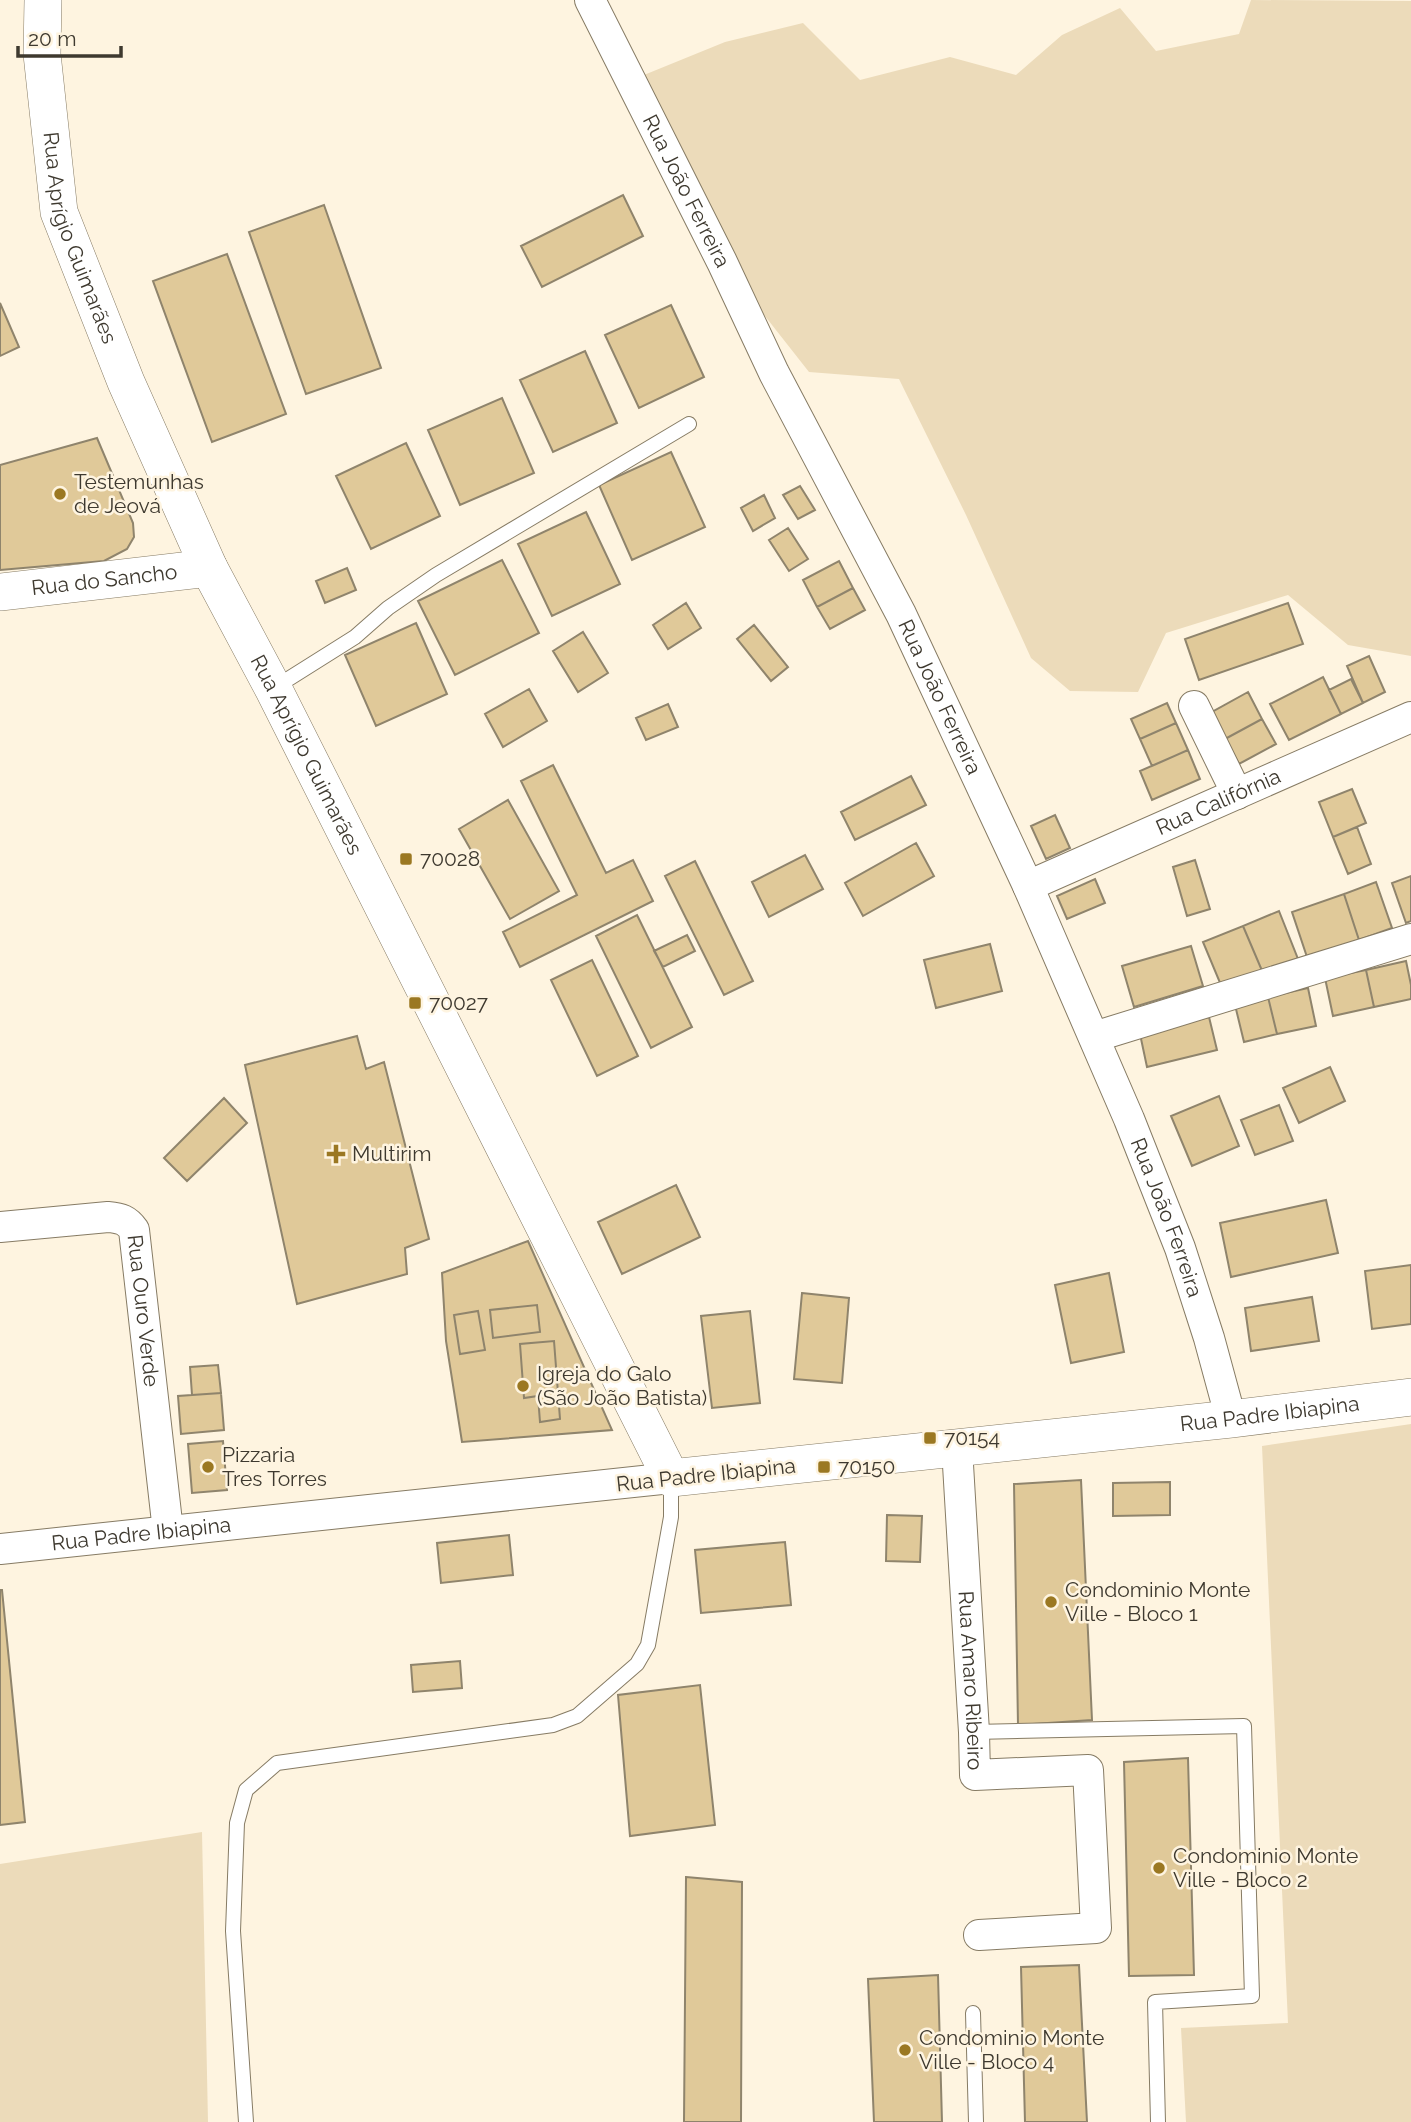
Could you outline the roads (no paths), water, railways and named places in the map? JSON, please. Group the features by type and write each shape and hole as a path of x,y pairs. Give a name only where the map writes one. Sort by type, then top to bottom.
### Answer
{"street":[{"name":"Rua Aprígio Guimarães","path":"43,0 42,54 59,212 126,382 209,568 273,688 671,1478"},
{"name":"Rua João Ferreira","path":"590,0 722,262 774,373 901,614 1028,886 1129,1119 1180,1248 1231,1419"},
{"name":"Rua do Sancho","path":"0,593 209,568"},
{"path":"1194,706 1237,794"},
{"name":"Rua Califórnia","path":"1028,886 1411,717"},
{"path":"1094,1037 1411,939"},
{"name":"Rua Ouro Verde","path":"0,1227 108,1217 121,1218 134,1230 168,1531"},
{"name":"Rua Padre Ibiapina","path":"0,1549 1231,1419 1411,1397"},
{"name":"Rua Amaro Ribeiro","path":"957,1448 975,1775 1088,1770 1096,1928 979,1935"}],"lane":[{"path":"273,688 355,637 388,608 436,575 689,424"},
{"path":"246,2122 233,1931 237,1823 246,1790 278,1763 553,1726 576,1716 637,1664 648,1645 671,1517 671,1478"},
{"path":"974,1732 1244,1726 1252,1996 1155,2002 1158,2122"},
{"path":"973,2013 975,2122"}],"place":[{"name":"Testemunhas de Jeová","path":"60,494"},
{"name":"70028","path":"406,859"},
{"name":"70027","path":"415,1003"},
{"name":"Multirim","path":"336,1154"},
{"name":"Igreja do Galo (São João Batista)","path":"523,1386"},
{"name":"70154","path":"930,1438"},
{"name":"Pizzaria Tres Torres","path":"208,1467"},
{"name":"70150","path":"824,1467"},
{"name":"Condominio Monte Ville - Bloco 1","path":"1051,1602"},
{"name":"Condominio Monte Ville - Bloco 2","path":"1159,1868"},
{"name":"Condominio Monte Ville - Bloco 4","path":"905,2050"}]}
